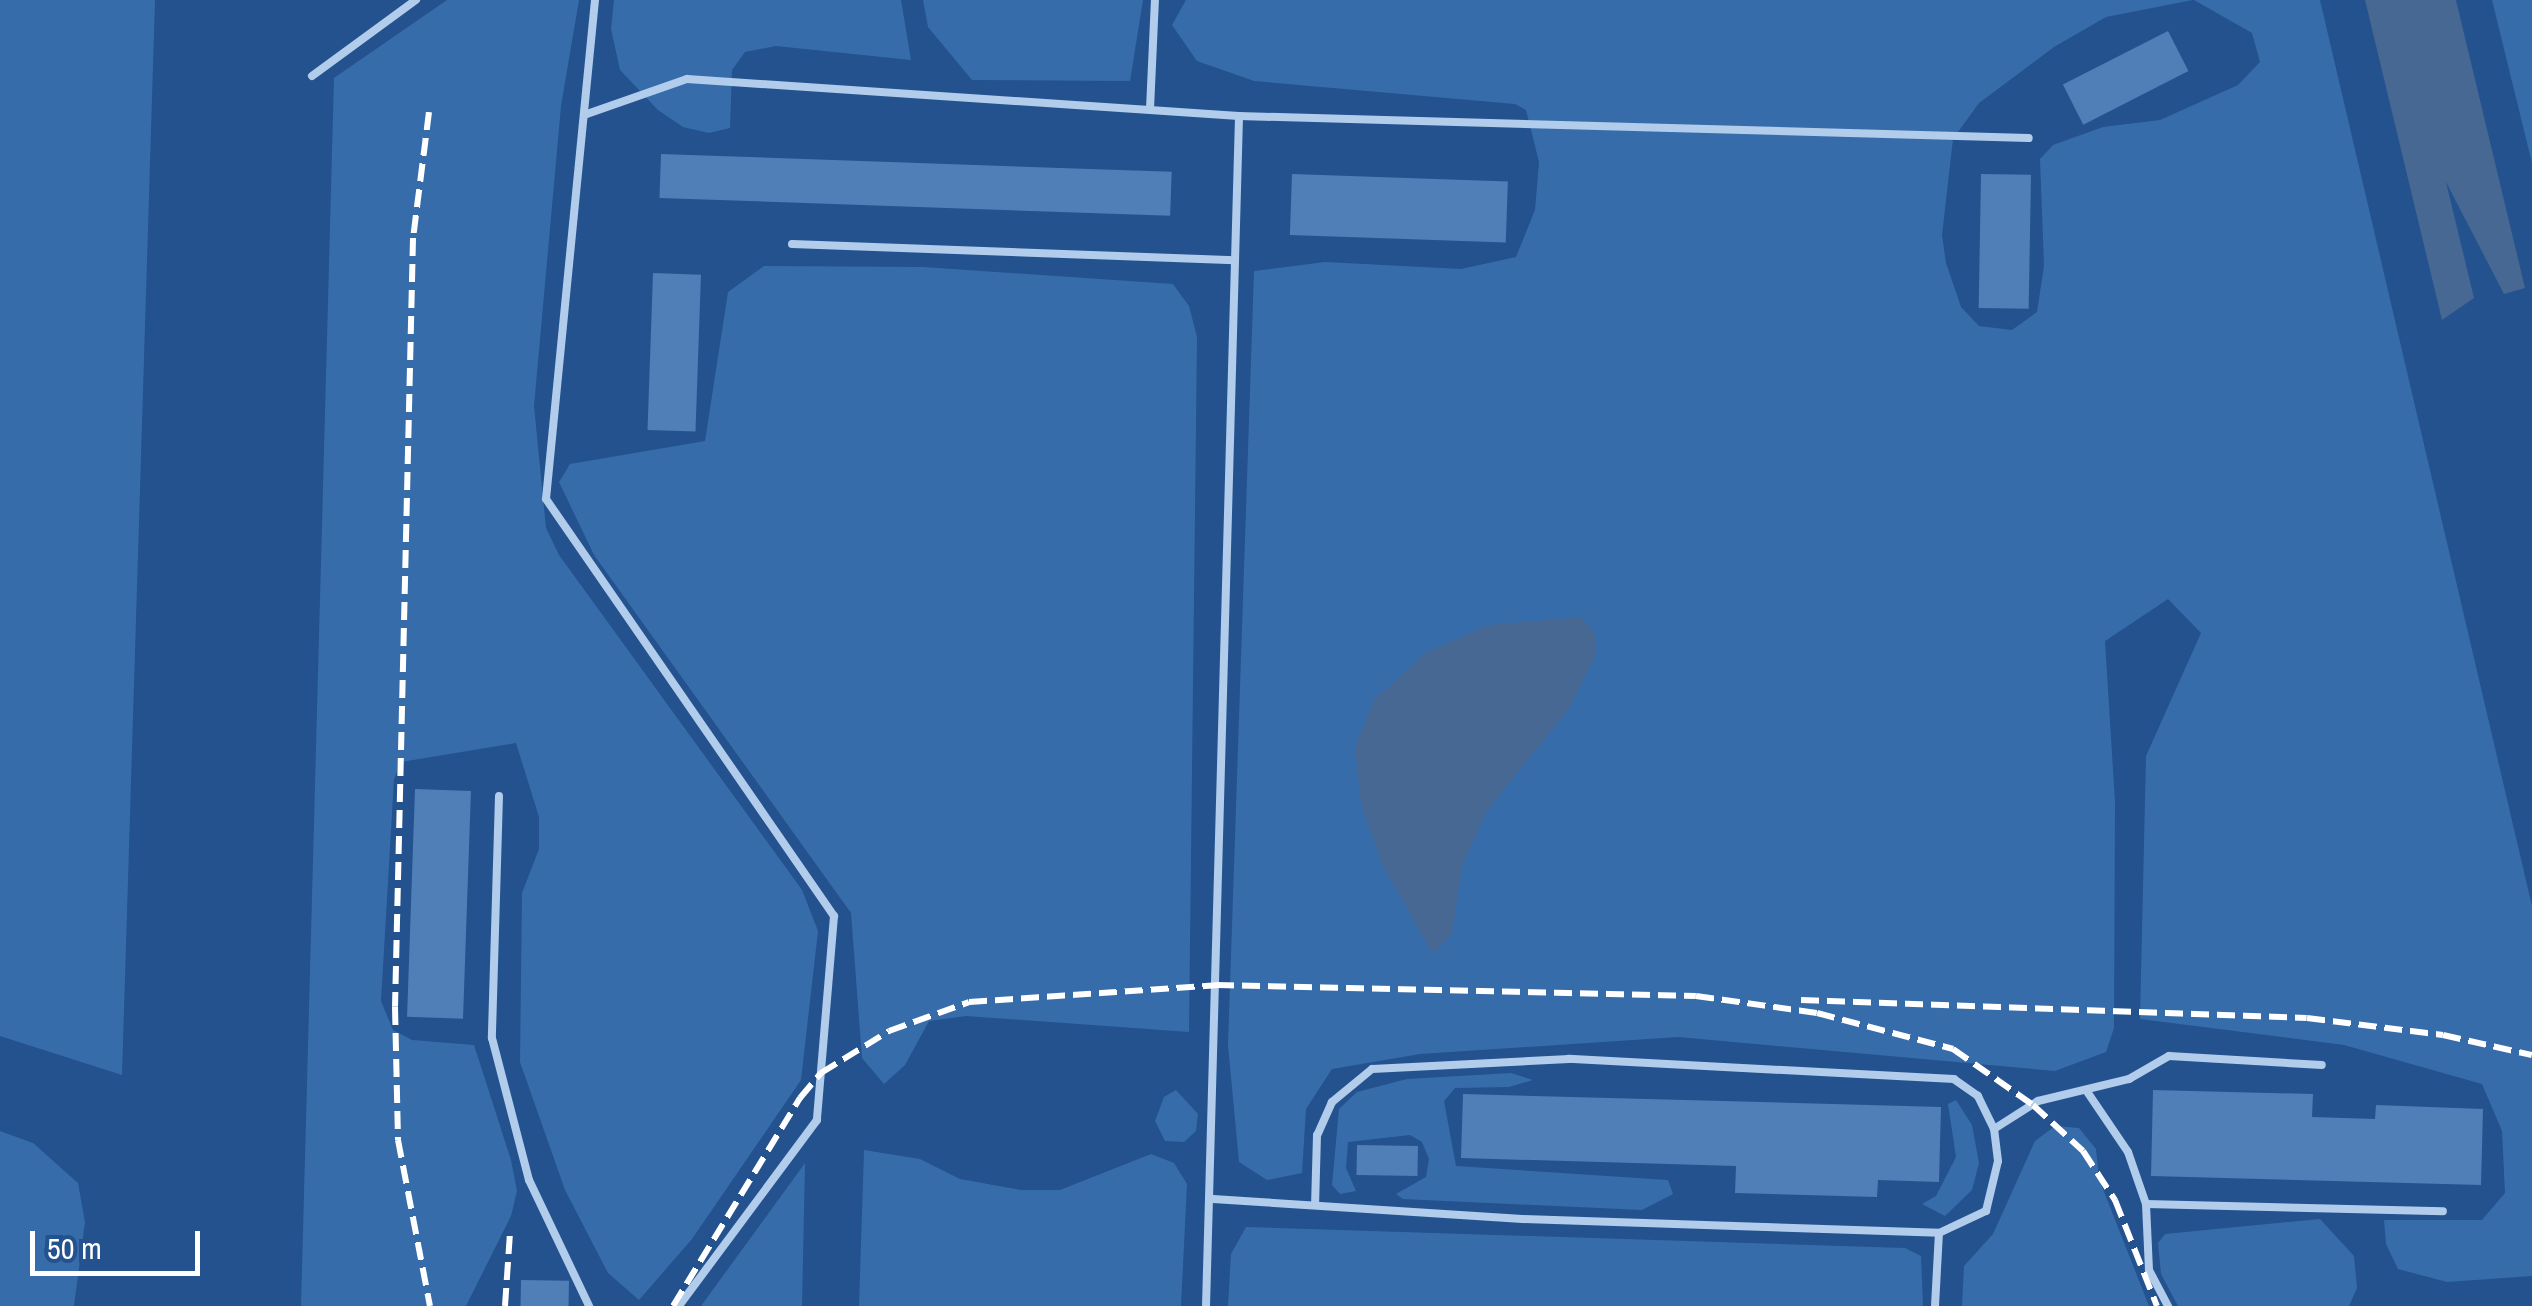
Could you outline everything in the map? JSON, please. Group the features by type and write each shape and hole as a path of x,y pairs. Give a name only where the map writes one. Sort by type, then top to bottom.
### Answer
{"lane":[{"path":"312,76 416,0"},
{"path":"596,0 546,499 834,916 817,1120 679,1306"},
{"path":"1150,110 1155,0"},
{"path":"584,115 688,79 1240,116 2029,138"},
{"path":"1206,1306 1213,1199 1240,116"},
{"path":"792,244 1235,260"},
{"path":"499,796 492,1038 529,1180 589,1306"},
{"path":"1994,1128 2038,1101 2088,1093 2168,1056 2322,1066"},
{"path":"1213,1199 1314,1205 1940,1234 1986,1211 1998,1161 1994,1128 1978,1096 1954,1079 1569,1059 1372,1069 1332,1102 1318,1136 1314,1205"},
{"path":"2088,1093 2128,1152 2146,1204 2149,1270 2168,1306"},
{"path":"2146,1204 2442,1211"},
{"path":"1935,1306 1940,1234"}],"shaded area":[{"path":"0,0 155,0 122,1075 0,1036"},
{"path":"447,0 579,0 561,106 534,406 546,528 559,555 802,890 818,931 801,1080 692,1239 639,1300 608,1273 565,1190 520,1062 522,893 539,849 539,817 516,743 401,762 394,779 381,1001 393,1030 412,1040 474,1045 511,1160 517,1191 511,1216 466,1306 301,1306 334,78"},
{"path":"614,0 901,0 911,60 776,46 745,52 732,70 730,128 709,133 683,127 658,110 620,70 611,29"},
{"path":"923,0 1143,0 1130,81 972,80 928,27"},
{"path":"1186,0 2193,0 2106,17 2054,47 1979,103 1953,139 1942,235 1946,263 1961,307 1979,326 2012,330 2037,312 2044,266 2040,159 2053,145 2103,127 2160,120 2238,85 2260,62 2252,33 2194,0 2320,0 2532,906 2532,1276 2447,1282 2398,1269 2386,1244 2384,1220 2482,1220 2505,1193 2502,1131 2482,1084 2344,1045 2140,1019 2146,756 2201,633 2168,599 2105,641 2115,802 2114,1028 2106,1052 2055,1071 1678,1037 1420,1054 1332,1069 1306,1109 1302,1173 1267,1180 1239,1162 1228,1045 1254,271 1325,262 1461,269 1516,257 1535,210 1539,162 1526,110 1515,104 1254,81 1197,61 1172,25"},
{"path":"2365,0 2456,0 2525,288 2504,294 2446,182 2474,298 2442,320"},
{"path":"2492,0 2532,0 2532,163"},
{"path":"764,266 923,267 1173,284 1189,306 1197,337 1189,1032 966,1016 929,1021 905,1065 884,1084 862,1058 851,913 594,555 559,482 570,464 705,441 728,292"},
{"path":"1581,617 1596,635 1596,655 1568,710 1486,812 1462,866 1452,934 1433,954 1381,862 1361,803 1355,747 1374,700 1426,653 1488,625"},
{"path":"1511,1073 1533,1080 1509,1087 1455,1088 1444,1101 1456,1166 1668,1180 1673,1194 1642,1210 1403,1199 1396,1194 1426,1177 1429,1159 1422,1142 1410,1135 1348,1142 1346,1168 1356,1191 1340,1194 1332,1185 1339,1109 1357,1092 1407,1079"},
{"path":"1176,1090 1198,1114 1196,1131 1184,1142 1165,1141 1155,1121 1164,1097"},
{"path":"1956,1100 1972,1125 1979,1163 1972,1190 1945,1216 1922,1204 1936,1196 1956,1157 1948,1104"},
{"path":"2055,1126 2079,1128 2096,1149 2099,1179 2149,1306 1962,1306 1964,1266 1993,1234 2035,1141"},
{"path":"0,1131 33,1143 78,1183 85,1222 74,1306 0,1306"},
{"path":"864,1150 920,1159 960,1179 1021,1190 1060,1190 1151,1154 1174,1163 1187,1184 1181,1306 859,1306"},
{"path":"805,1163 802,1306 701,1306"},
{"path":"2320,1219 2354,1256 2357,1288 2349,1306 2178,1306 2161,1274 2158,1243 2165,1234"},
{"path":"1246,1227 1905,1248 1921,1256 1923,1306 1228,1306 1231,1254"}],"building":[{"path":"2168,31 2188,71 2083,125 2063,85"},
{"path":"661,154 1172,172 1170,216 659,198"},
{"path":"1292,174 1508,182 1506,243 1290,235"},
{"path":"1981,174 2031,175 2029,309 1979,308"},
{"path":"653,273 701,275 695,432 648,430"},
{"path":"415,789 471,791 463,1019 407,1017"},
{"path":"2153,1090 2313,1094 2312,1117 2375,1119 2376,1105 2483,1109 2481,1185 2151,1176"},
{"path":"1463,1094 1941,1107 1939,1182 1878,1180 1877,1197 1735,1193 1736,1166 1461,1158"},
{"path":"1357,1145 1418,1146 1417,1176 1356,1175"},
{"path":"521,1280 569,1281 569,1306 521,1306"}],"railway":[{"path":"429,112 413,238 395,1007 398,1140 430,1306"},
{"path":"673,1306 800,1098 821,1073 889,1031 969,1002 1216,985 1696,996 1817,1013 1953,1049 2033,1105 2083,1151 2115,1200 2157,1306"},
{"path":"1801,1000 2307,1018 2443,1035 2532,1055"},
{"path":"505,1306 510,1233"}]}
